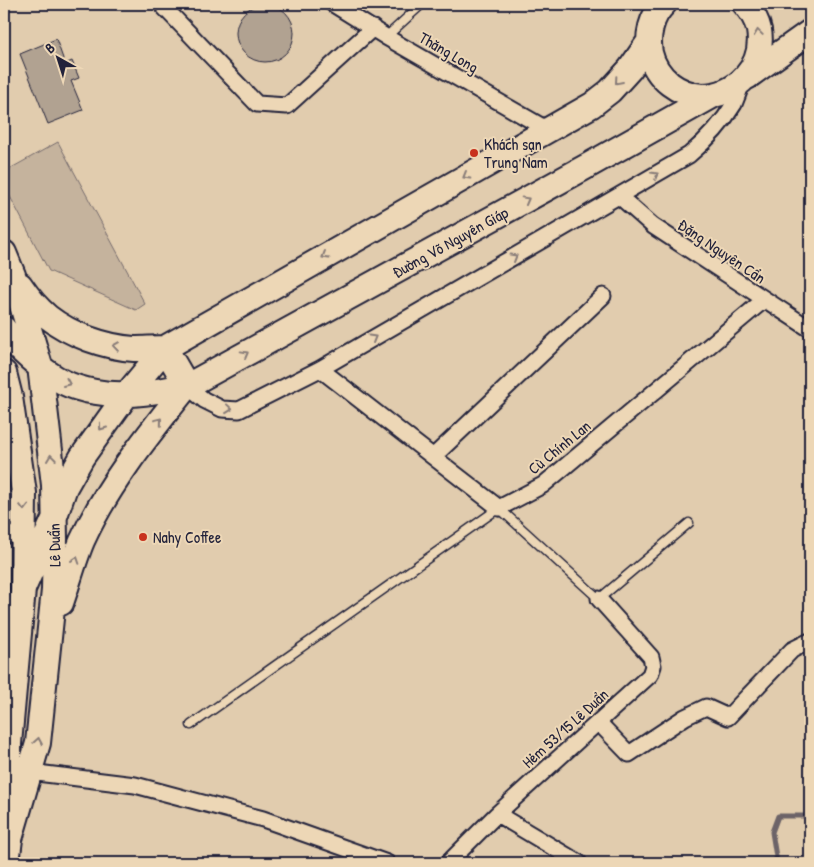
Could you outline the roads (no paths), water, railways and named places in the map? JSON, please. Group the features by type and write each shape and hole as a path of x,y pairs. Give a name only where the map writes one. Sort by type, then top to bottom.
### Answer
{"main road":[{"path":"664,4 659,8 651,25 648,43 652,61 662,77 676,89 693,95 712,96"},
{"path":"743,80 754,65 759,48 759,30 752,13 744,4"},
{"path":"743,80 810,32"},
{"path":"23,589 66,487 82,457 126,394 165,348 592,105 610,91 630,69 648,43"},
{"name":"Đường Võ Nguyên Giáp","path":"187,386 712,96 729,90 743,80"},
{"name":"Lê Duẩn","path":"4,253 13,275 40,366 54,485 54,590 38,743 10,839"},
{"path":"13,275 30,300 48,317 73,332 104,344 134,349 165,348"},
{"path":"4,330 26,354 64,383 94,393 126,394 187,386"},
{"path":"165,348 187,386"},
{"name":"Lê Duẩn","path":"4,373 10,396 24,494 14,533 23,589 9,744 10,839 7,863"},
{"path":"49,640 82,542 102,504 145,438 187,386"}],"street":[{"path":"161,4 257,104 287,106 373,28"},
{"name":"Thăng Long","path":"333,4 386,37 548,130"},
{"path":"187,386 204,400 222,409 238,410 320,368 690,155 707,140 721,123 734,103 743,80"},
{"name":"Đặng Nguyên Cẩn","path":"619,196 653,226 810,329"},
{"path":"434,456 603,296"},
{"name":"Cù Chính Lan","path":"499,508 542,485 764,300"},
{"path":"320,368 499,508"},
{"name":"Hẻm 53/15 Lê Duẩn","path":"448,863 497,814 650,675 653,666 651,657 599,599"},
{"path":"598,722 629,754 685,717 706,707 728,717 792,650 810,641"},
{"path":"30,772 135,785 263,819 366,860 387,863"},
{"path":"497,814 579,863"}],"lane":[{"path":"386,37 422,4"},
{"path":"191,725 499,508 599,599 689,522"}],"waterway":[{"path":"777,863 772,832 778,816 810,816"}],"place":[{"name":"Khách sạn Trung Nam","path":"474,153"},
{"name":"Nahy Coffee","path":"143,537"}]}
